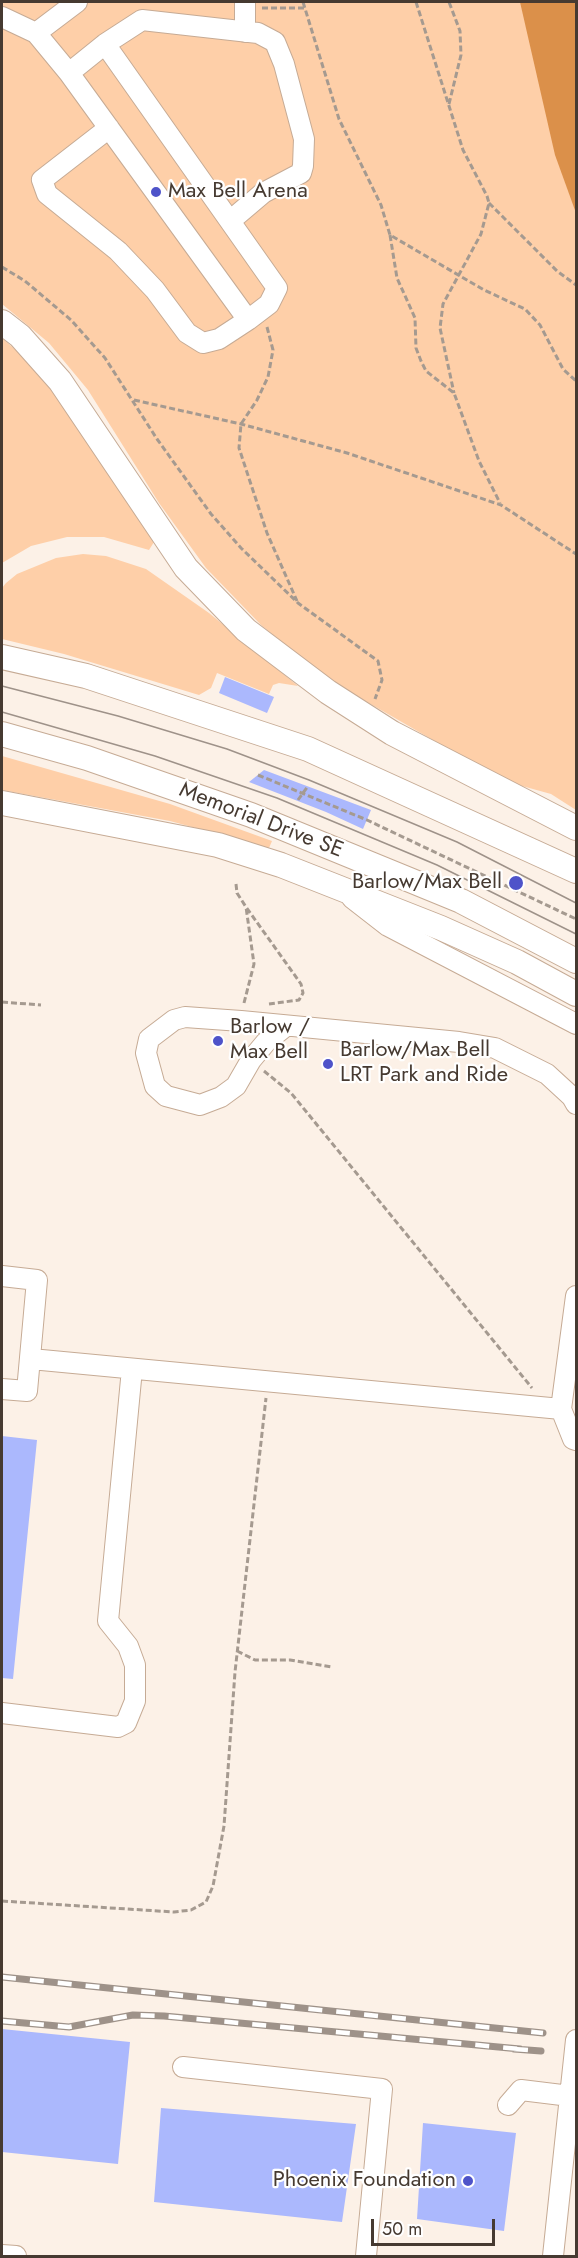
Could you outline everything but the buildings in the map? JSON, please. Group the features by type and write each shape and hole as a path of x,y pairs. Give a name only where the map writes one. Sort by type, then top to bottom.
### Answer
{"main road":[{"path":"2,322 20,336 60,381 186,568 246,630 328,692 393,733 576,828"},
{"path":"2,657 86,676 308,749 576,871"},
{"name":"Memorial Drive SE","path":"2,734 87,758 251,815 461,901 576,961"},
{"path":"2,803 218,845 336,885 517,962 576,994"}],"street":[{"path":"36,33 77,2"},
{"path":"245,2 245,32"},
{"path":"2,17 36,33 69,72 253,317"},
{"path":"69,72 142,20 258,33 275,42 284,64 304,140 303,166 301,173 263,193 230,221"},
{"path":"105,45 277,288 270,304 219,339 203,343 187,333 155,290 118,251 47,194 42,180 109,128"},
{"path":"336,885 388,926 576,1024"},
{"path":"286,1026 251,1060 236,1086 221,1097 200,1106 166,1096 155,1086 146,1053 149,1039 159,1029 185,1017 286,1026 459,1042 495,1048 546,1074 572,1096 576,1104"},
{"path":"2,1276 38,1280 27,1391 2,1389"},
{"path":"576,1296 561,1409 573,1439 576,1440"},
{"path":"31,1359 561,1409"},
{"path":"2,1713 118,1727 126,1723 135,1701 135,1665 128,1646 108,1621 132,1369"},
{"path":"553,2256 572,2105 576,2040"},
{"path":"183,2067 382,2089 366,2256"},
{"path":"508,2104 521,2090 572,2105"},
{"path":"2,2255 16,2256"}],"path":[{"path":"256,2 262,8 305,8"},
{"path":"303,2 339,119 381,205 390,235 397,278 415,318 416,348 421,361 426,371 454,393"},
{"path":"416,2 463,150 489,203 557,271 576,285"},
{"path":"448,104 461,55 460,31 449,2"},
{"path":"489,203 481,234 443,304 440,328 454,393 479,461 501,505"},
{"path":"390,235 484,290 525,309 540,325 563,369 576,381"},
{"path":"2,267 25,281 71,320 105,358 157,439 211,514 241,548 298,603 378,661 382,680 375,700"},
{"path":"253,317 268,329 273,350 268,377 258,400 241,424 239,448 267,533 298,603"},
{"path":"134,400 241,424 347,453 501,505 576,554"},
{"path":"258,775 303,792 576,920"},
{"path":"297,800 309,786"},
{"path":"236,884 237,893 246,907 301,984 303,993 299,1000 266,1005"},
{"path":"243,1008 254,964 246,907"},
{"path":"2,1002 41,1005"},
{"path":"251,1060 291,1093 492,1338 522,1379 536,1391"},
{"path":"2,1901 174,1912 191,1910 206,1902 213,1886 220,1855 237,1651 268,1382"},
{"path":"237,1651 255,1660 290,1660 332,1667"}],"shaded area":[{"path":"2,2 576,2 576,810 551,794 504,781 348,691 305,661 261,625 206,568 159,503 88,390 49,343 2,304"},
{"path":"520,2 576,2 576,213 555,155"},
{"path":"2,338 42,373 154,542 149,550 104,537 67,537 31,546 2,563"},
{"path":"83,554 106,556 146,569 209,613 298,686 279,683 273,685 269,694 217,673 211,688 199,695 64,654 2,639 2,588 6,583 17,574 56,558"},
{"path":"2,756 170,804 272,841 269,848 170,821 2,790"}],"tram line":[{"path":"2,686 118,716 227,749 309,780 457,842 576,903"},
{"path":"2,712 155,756 277,798 437,865 576,934"}],"railway":[{"path":"2,1977 543,2033"},
{"path":"2,2021 69,2027 133,2015 164,2016 520,2049"},
{"path":"514,2049 541,2051"}],"place":[{"name":"Max Bell Arena","path":"156,192"},
{"name":"Barlow/Max Bell","path":"516,883"},
{"name":"Barlow / Max Bell","path":"218,1041"},
{"name":"Barlow/Max Bell LRT Park and Ride","path":"328,1064"},
{"name":"Phoenix Foundation","path":"468,2181"}]}
